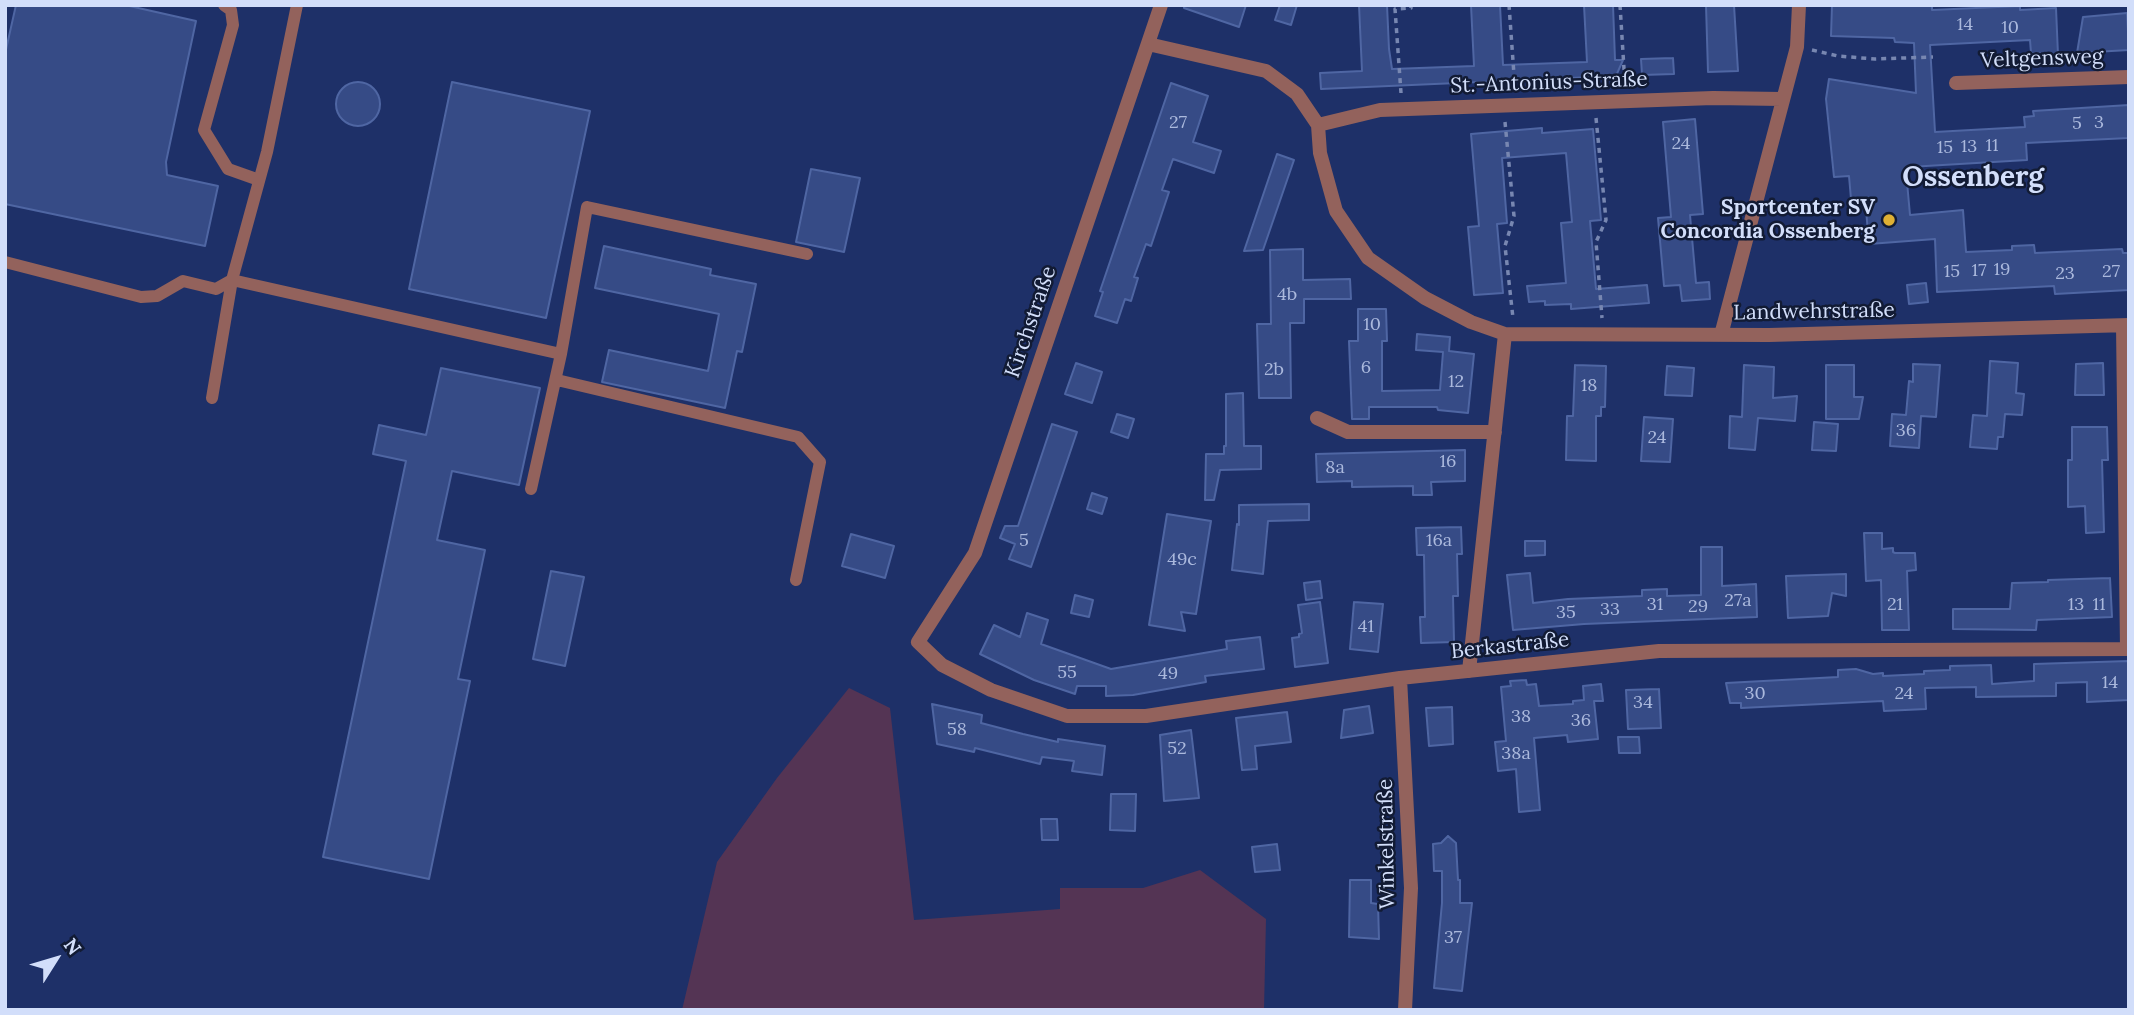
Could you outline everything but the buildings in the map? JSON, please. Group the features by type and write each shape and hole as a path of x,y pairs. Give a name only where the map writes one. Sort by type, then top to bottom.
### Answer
{"street":[{"name":"Kirchstraße","path":"918,642 975,553 1161,5"},
{"path":"1721,335 1797,47 1799,5"},
{"name":"Landwehrstraße","path":"1148,44 1266,71 1297,94 1318,125 1320,153 1336,211 1368,258 1425,298 1471,322 1510,334 1721,335 2126,326 2128,649"},
{"name":"Veltgensweg","path":"1956,83 2129,77"},
{"name":"St.-Antonius-Straße","path":"1318,125 1380,110 1713,98 1782,99"},
{"path":"1469,671 1494,432 1510,334"},
{"path":"1317,418 1348,432 1494,432"},
{"name":"Berkastraße","path":"918,642 942,665 991,690 1067,716 1146,716 1400,678 1658,651 2128,649"},
{"name":"Winkelstraße","path":"1400,678 1411,888 1405,1010"}],"lane":[{"path":"224,5 231,10 233,25 204,130 228,169 260,180"},
{"path":"212,398 232,280 267,152 297,5"},
{"path":"531,489 556,380 587,207 807,254"},
{"path":"5,262 141,298 157,296 183,281 216,289 232,280 561,354"},
{"path":"556,380 798,437 820,462 796,580"}],"path":[{"path":"1402,110 1395,9 1411,8 1411,5"},
{"path":"1509,5 1514,216 1505,246 1510,334"},
{"path":"1620,5 1626,101"},
{"path":"1797,47 1838,56 1875,60 1933,57"},
{"path":"1594,102 1606,220 1596,242 1604,335"}],"shaded area":[{"path":"849,688 890,708 914,920 1060,909 1060,888 1143,888 1200,870 1266,919 1264,1010 682,1010 717,862 777,778"}],"place":[{"name":"Sportcenter SV Concordia Ossenberg","path":"1889,220"}],"district":[{"name":"Ossenberg","path":"1973,178"}]}
